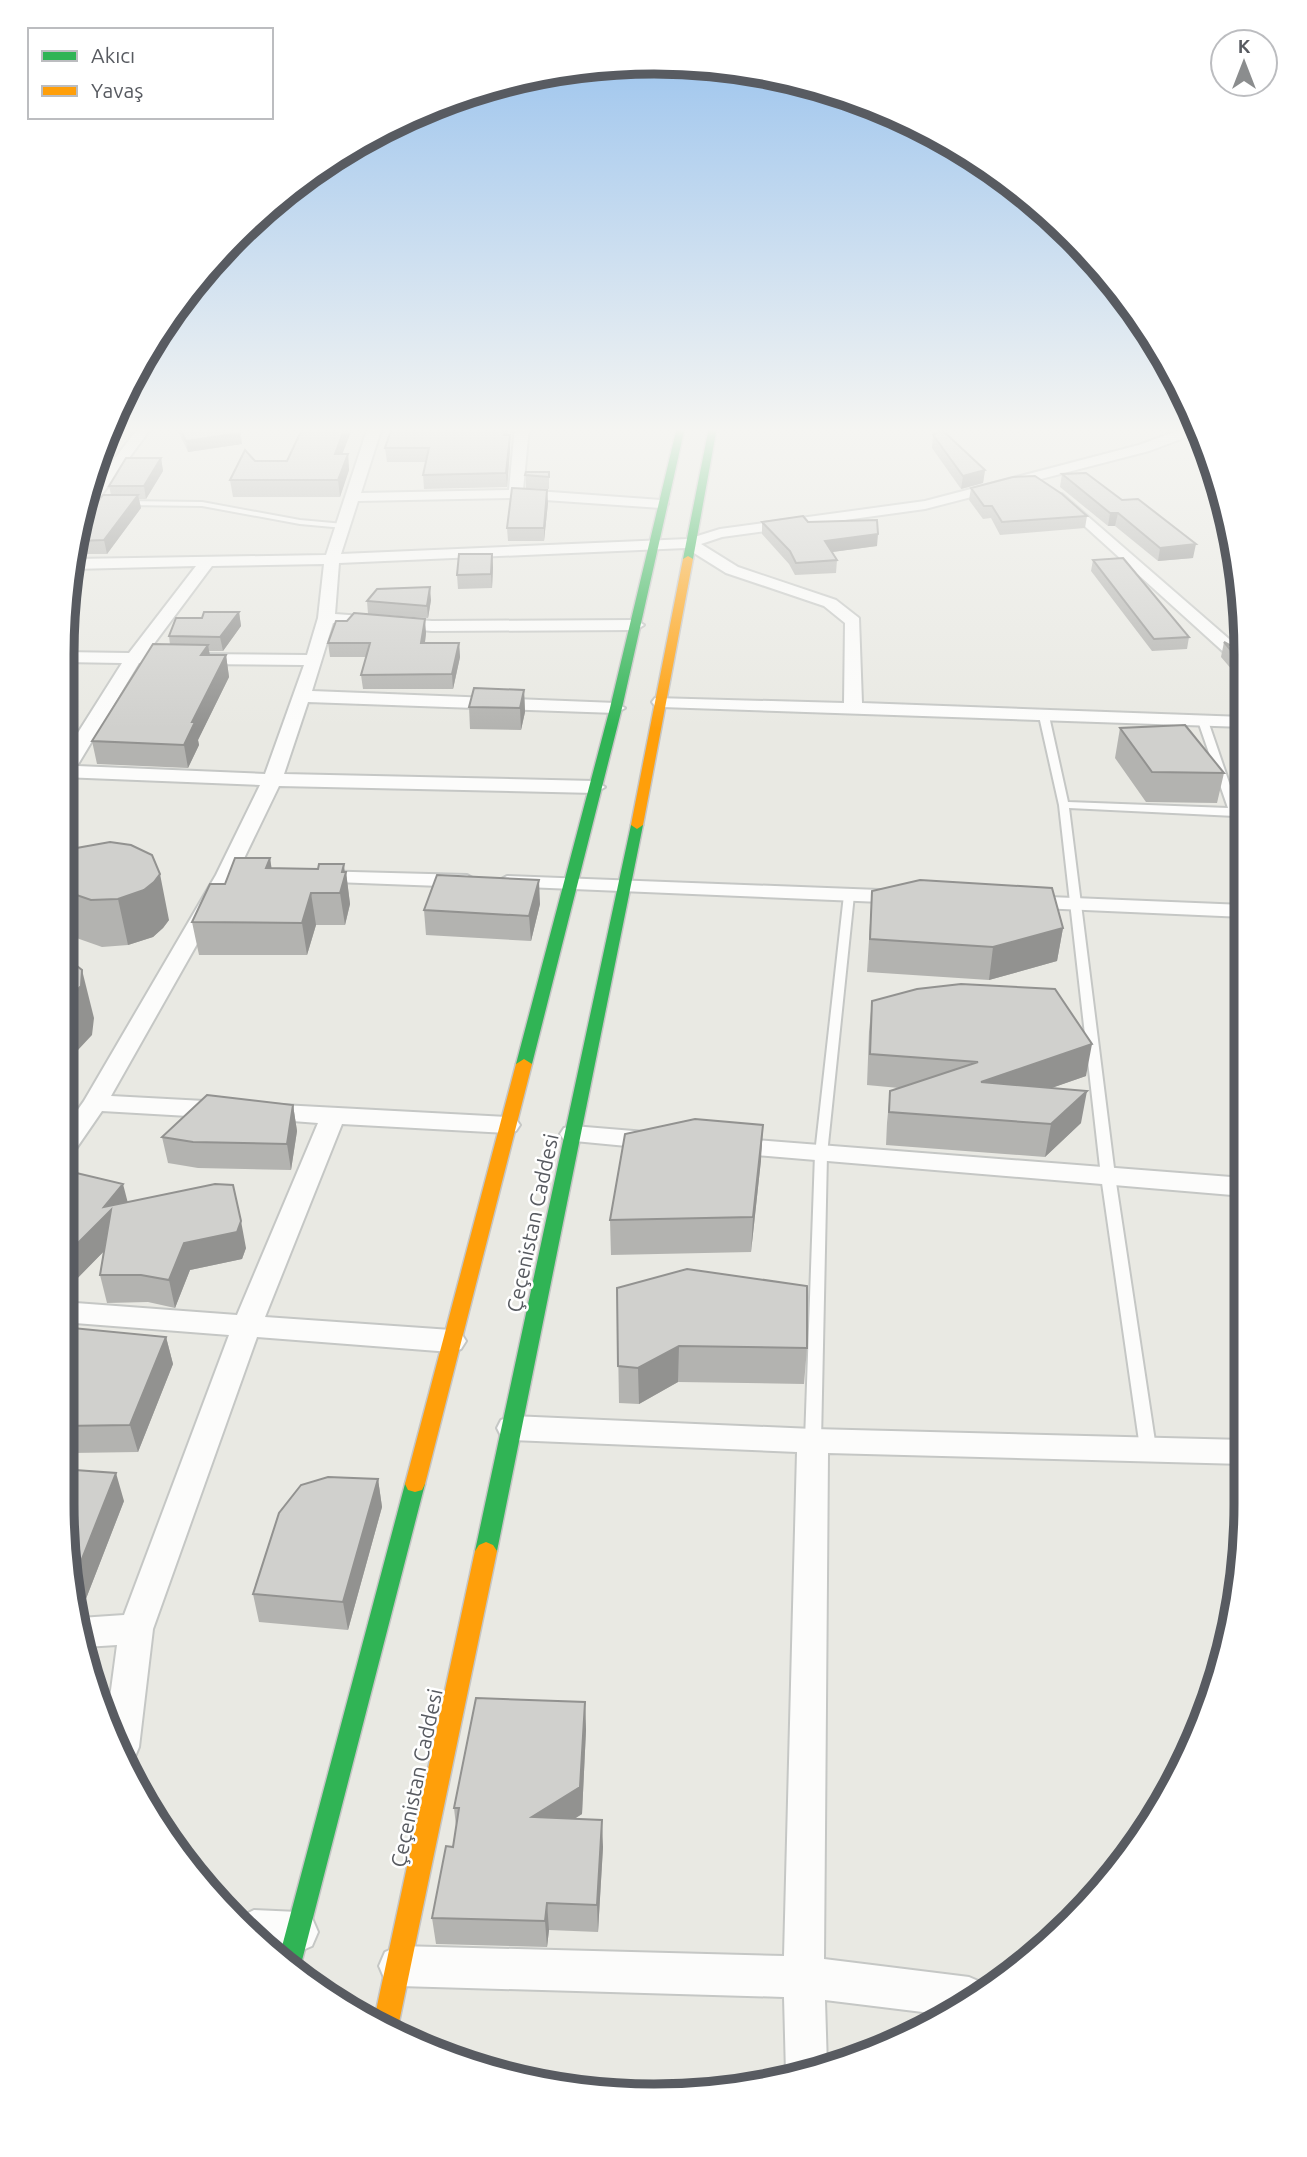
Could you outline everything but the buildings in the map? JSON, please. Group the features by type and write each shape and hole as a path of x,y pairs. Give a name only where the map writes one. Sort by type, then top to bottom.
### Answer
{"main road":[{"path":"294,1948 616,708 655,528"},
{"name":"Çeçenistan Caddesi","path":"388,2019 625,885 693,528"}],"street":[{"path":"74,1133 96,1103 226,875 272,780 326,618 332,559 343,528"},
{"path":"81,564 332,559 690,544 720,533 759,528"},
{"path":"1097,528 1234,651"},
{"path":"690,544 732,570 831,603 853,621 853,709"},
{"path":"74,753 134,658 208,561"},
{"path":"326,618 432,626 636,625"},
{"path":"74,657 314,660"},
{"path":"302,696 616,708"},
{"path":"661,702 1234,722"},
{"path":"74,771 272,780 595,787"},
{"path":"226,875 253,876"},
{"path":"295,877 625,885 929,898"},
{"path":"1009,901 1234,911"},
{"path":"96,1103 507,1125"},
{"path":"122,1735 136,1629 247,1326 333,1116"},
{"path":"573,1134 1234,1186"},
{"path":"74,1313 451,1341"},
{"path":"512,1428 813,1441 1234,1451"},
{"path":"806,2063 804,1977 813,1441"},
{"path":"88,1632 136,1629"},
{"path":"266,1935 294,1948"},
{"path":"399,1966 804,1977 960,1996"}],"lane":[{"path":"1044,716 1064,804 1108,1176 1148,1448"},
{"path":"1203,721 1234,798"},
{"path":"1064,804 1234,813"},
{"path":"813,1441 821,1153 849,895"}],"traffic: fast":[{"path":"524,1064 616,708 658,528"},
{"path":"688,559 694,528"},
{"path":"486,1551 637,825"},
{"path":"292,1957 415,1484"}],"traffic: slow":[{"path":"637,825 688,559"},
{"path":"415,1484 524,1064"},
{"path":"387,2019 486,1551"}]}
